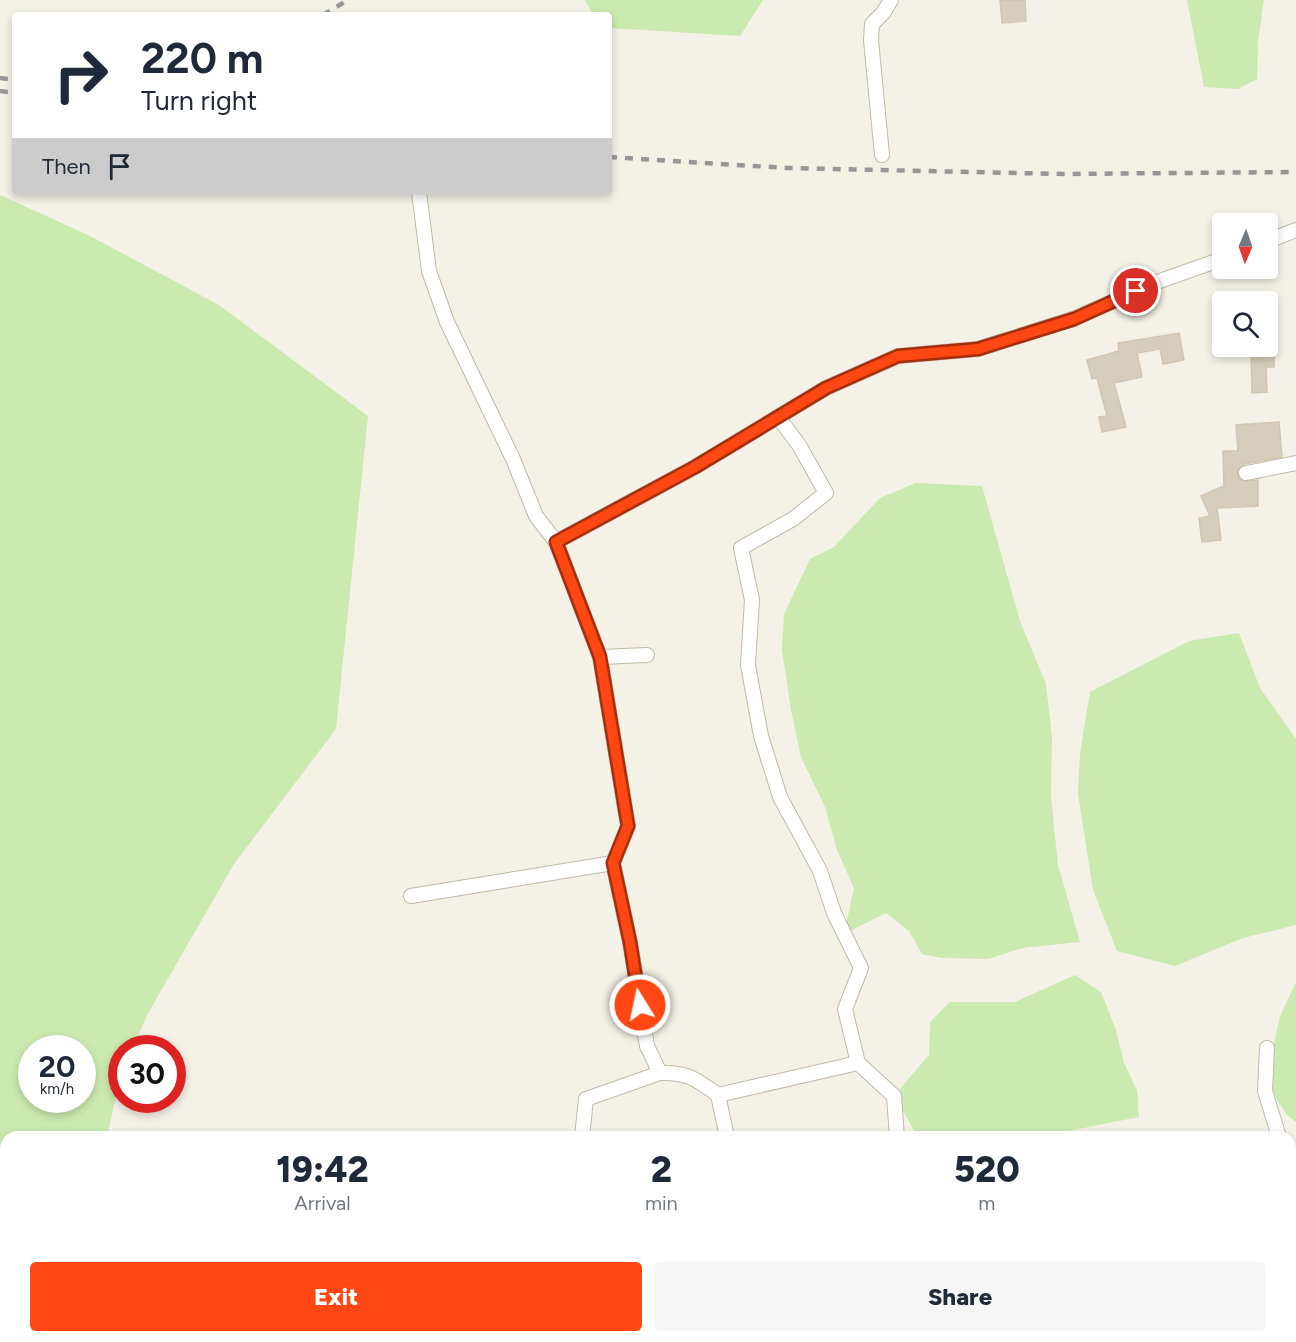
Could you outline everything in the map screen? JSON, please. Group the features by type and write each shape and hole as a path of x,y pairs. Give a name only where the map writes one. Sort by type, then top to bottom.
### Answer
{"street":[{"path":"882,155 871,40 872,24 884,13 891,0"},
{"path":"419,195 429,271 447,322 513,459 536,516 556,542 600,657 628,826 613,863 630,942 647,1046 660,1072"},
{"path":"1278,239 1293,235"},
{"path":"556,542 695,467 826,388 898,356 978,349 1074,319 1157,282 1212,263"},
{"path":"778,417 799,445 826,493 793,519 741,548 752,600 748,665 761,736 780,797 820,871 834,913 861,968 845,1009 858,1063 894,1096 897,1131"},
{"path":"1246,473 1296,463"},
{"path":"600,657 648,656"},
{"path":"411,896 613,863"},
{"path":"1267,1048 1265,1091 1277,1131"},
{"path":"718,1095 858,1063"},
{"path":"583,1131 586,1099 660,1072 678,1072 693,1077 718,1095 726,1131"}],"green space":[{"path":"585,0 763,0 740,36 612,28 612,12 591,12"},
{"path":"1187,0 1264,0 1258,42 1257,79 1238,89 1204,87"},
{"path":"0,195 90,236 219,305 368,416 336,729 234,864 147,1015 139,1035 108,1035 108,1113 112,1113 108,1131 0,1131"},
{"path":"916,483 982,486 1020,621 1046,684 1052,737 1051,796 1058,865 1080,942 1022,948 988,959 942,958 922,954 909,931 886,913 844,934 854,888 837,850 825,807 801,757 782,650 784,614 810,559 834,547 880,498"},
{"path":"1239,633 1260,688 1296,739 1296,925 1243,938 1175,966 1117,951 1093,890 1078,794 1080,754 1090,692 1189,641"},
{"path":"1075,975 1101,992 1116,1030 1124,1063 1137,1090 1139,1117 1068,1131 914,1131 894,1096 929,1055 930,1022 950,1002 1015,1002"},
{"path":"1296,982 1296,1122 1286,1114 1266,1081 1280,1016"}],"building":[{"path":"1000,0 1025,0 1026,21 1002,23"},
{"path":"1179,333 1184,360 1163,364 1160,349 1137,353 1142,377 1114,383 1126,427 1102,432 1099,417 1107,416 1097,378 1092,379 1087,360 1119,351 1118,343"},
{"path":"1251,357 1274,357 1274,367 1266,367 1267,392 1252,393"},
{"path":"1279,422 1282,457 1244,464 1237,471 1239,478 1243,481 1258,480 1258,506 1217,508 1221,540 1202,542 1199,518 1210,516 1201,496 1224,486 1223,451 1238,451 1236,425"}],"railway":[{"path":"328,12 348,0"},
{"path":"0,78 12,80"},
{"path":"0,91 12,93"},
{"path":"612,157 787,168 1064,174 1296,172"}],"route":[{"path":"640,1005 630,942 613,863 628,826 600,657 556,542 695,467 826,388 898,356 978,349 1074,319 1136,291"}]}
